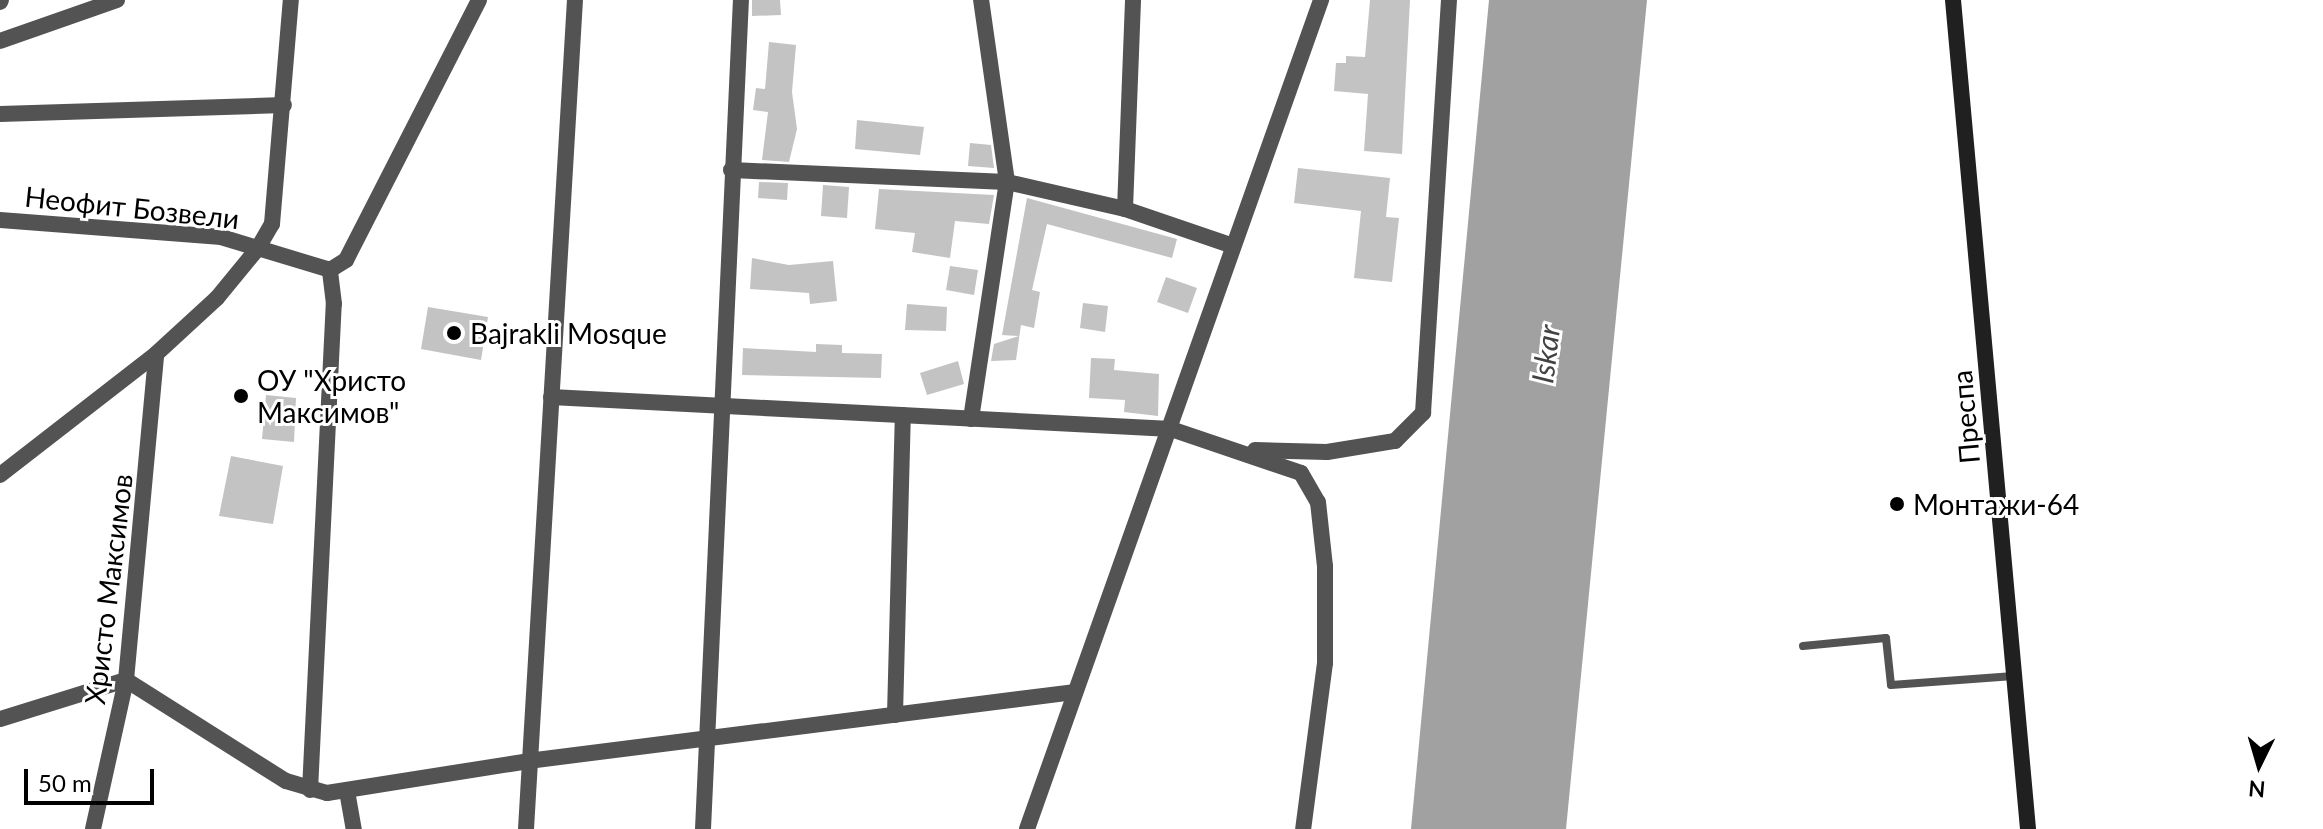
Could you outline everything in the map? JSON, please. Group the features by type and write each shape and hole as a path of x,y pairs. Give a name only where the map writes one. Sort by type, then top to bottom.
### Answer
{"main road":[{"name":"Преспа","path":"1953,0 2028,829"}],"street":[{"path":"0,41 117,0"},
{"path":"0,475 156,354 217,298 258,248 272,224 291,0"},
{"path":"310,790 334,304 330,270 346,260 479,0"},
{"path":"526,829 575,0"},
{"path":"703,829 720,405 741,0"},
{"path":"971,419 1007,182 981,0"},
{"path":"1125,209 1133,0"},
{"path":"1027,829 1321,0"},
{"path":"1241,449 1327,452 1395,441 1423,413 1449,0"},
{"path":"0,114 284,105"},
{"path":"731,170 1007,182 1125,209 1233,246"},
{"name":"Неофит Бозвели","path":"0,220 221,237 330,270"},
{"name":"Христо Максимов","path":"93,829 126,680 151,457 156,354"},
{"path":"551,397 1171,429 1241,449 1301,473 1318,502 1325,663 1303,829"},
{"path":"895,715 903,415"},
{"path":"0,719 126,680 310,790 347,791 528,761 706,742 1074,692"},
{"path":"347,791 354,829"}],"lane":[{"path":"1803,646 1886,638 1891,685 2014,676"}],"water":[{"name":"Iskar","path":"1489,0 1647,0 1566,829 1411,829"}],"building":[{"path":"752,0 780,0 781,15 752,16"},
{"path":"1370,0 1410,0 1402,154 1364,151 1368,94 1334,91 1336,63 1346,63 1346,56 1365,57"},
{"path":"769,42 796,45 792,92 797,129 789,162 762,160 768,112 753,110 756,88 765,89"},
{"path":"857,120 924,127 920,155 855,149"},
{"path":"970,143 991,145 994,168 968,166"},
{"path":"1298,168 1390,178 1386,217 1399,218 1392,282 1354,278 1361,211 1294,203"},
{"path":"759,182 788,183 787,200 758,198"},
{"path":"823,185 849,187 847,218 821,216"},
{"path":"879,189 994,195 989,224 955,221 950,258 912,252 915,233 875,229"},
{"path":"1027,198 1177,239 1172,258 1047,224 1032,290 1040,292 1034,328 1021,325 1016,360 991,361 994,344 1019,336 1002,335"},
{"path":"752,258 789,265 833,261 837,301 810,304 809,293 750,289"},
{"path":"950,266 978,270 974,295 946,290"},
{"path":"1166,277 1197,288 1188,313 1157,302"},
{"path":"1083,303 1108,306 1105,332 1080,328"},
{"path":"907,304 947,307 946,331 905,330"},
{"name":"Bajrakli Mosque","path":"428,307 488,317 481,360 421,349"},
{"path":"816,344 842,345 842,353 882,354 881,378 742,375 743,348 816,352"},
{"path":"1091,358 1115,359 1114,370 1159,374 1158,416 1124,412 1125,400 1089,398"},
{"path":"958,361 964,384 927,395 920,373"},
{"path":"266,395 296,398 294,442 262,439"},
{"path":"231,456 283,466 273,524 219,516"}],"place":[{"name":"Bajrakli Mosque","path":"454,333"},
{"name":"ОУ \"Христо Максимов\"","path":"241,396"},
{"name":"Монтажи-64","path":"1897,504"}]}
